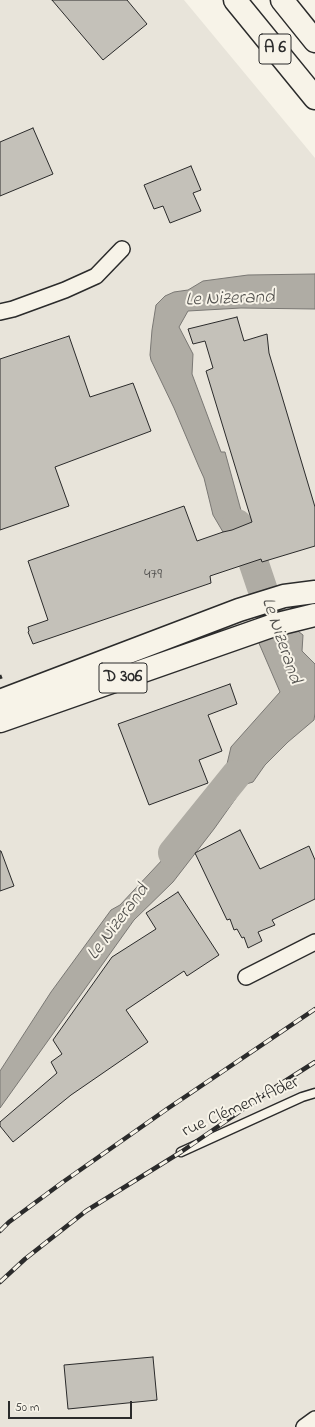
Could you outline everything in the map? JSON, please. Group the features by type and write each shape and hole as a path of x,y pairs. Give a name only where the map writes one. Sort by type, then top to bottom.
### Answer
{"main road":[{"name":"A 6","path":"235,0 315,98"},
{"name":"A 6","path":"282,0 315,41"},
{"name":"D 306","path":"0,701 239,610 284,596 315,592"},
{"name":"D 306","path":"0,721 245,634 315,615"}],"street":[{"path":"0,312 13,309 65,290 96,276 122,249"},
{"path":"246,977 315,942"},
{"path":"304,1427 315,1419"}],"lane":[{"name":"rue Clément Ader","path":"181,1152 295,1100 315,1093"}],"shaded area":[{"path":"0,0 184,0 315,158 315,1427 0,1427"}],"water":[{"path":"315,274 315,309 241,308 188,311 179,327 193,354 192,374 221,452 225,452 245,525 223,532 213,515 204,478 174,408 151,360 152,330 156,305 165,296 174,292 188,290 203,281 248,275"},
{"path":"285,621 303,635 302,651 315,664 314,720 288,742 265,765 253,782 243,785 233,796 236,798 173,882 134,920 0,1108 0,1071 51,992 111,910 120,905 208,811 223,781 231,747 280,692 255,634"}],"building":[{"path":"52,0 127,0 147,24 103,60"},
{"path":"33,128 53,174 0,196 0,142"},
{"path":"191,166 201,190 193,193 201,211 170,223 163,206 154,209 144,185"},
{"path":"237,317 244,341 267,334 269,353 315,507 315,546 262,562 261,559 210,576 211,583 33,644 28,632 28,627 48,620 28,561 184,506 197,541 252,522 206,371 213,368 205,341 193,344 188,329"},
{"path":"69,336 90,397 133,383 151,431 55,467 69,506 0,530 0,359"},
{"path":"230,684 237,704 208,715 222,751 199,760 208,783 149,805 118,724"},
{"path":"240,830 260,869 309,846 315,860 315,899 272,920 275,925 258,932 262,941 248,948 244,937 242,938 237,929 234,930 230,919 227,920 195,853"},
{"path":"0,851 14,886 0,891"},
{"path":"178,892 219,955 187,976 184,971 126,1010 148,1042 71,1095 13,1142 0,1126 0,1122 57,1073 51,1062 62,1054 53,1040 112,957 156,929 146,913"},
{"path":"153,1357 157,1400 68,1409 64,1365"}],"waterway":[{"name":"Le Nizerand","path":"237,524 250,552 284,653"},
{"name":"Le Nizerand","path":"173,853 236,775"}],"railway":[{"path":"0,1231 9,1222 63,1182 167,1109 315,1009"},
{"path":"0,1282 25,1259 86,1211 181,1152 271,1090 315,1062"}]}
